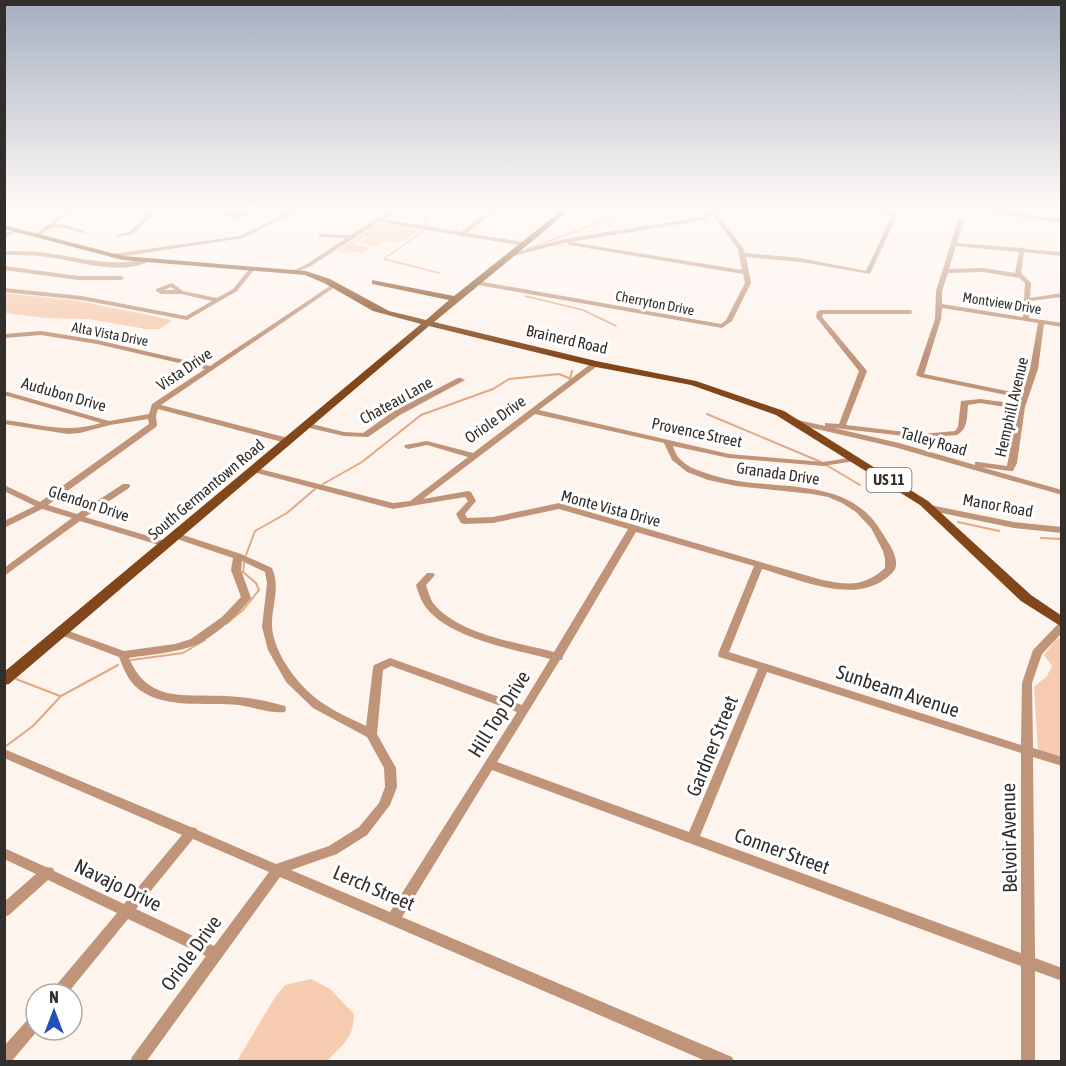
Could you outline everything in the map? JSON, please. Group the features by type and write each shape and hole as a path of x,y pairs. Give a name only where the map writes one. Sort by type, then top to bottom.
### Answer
{"main road":[{"name":"Brainerd Road","path":"149,260 312,275 370,308 596,364 683,381 731,395 803,423 828,442 930,508 1026,598 1062,625"},
{"name":"South Germantown Road","path":"4,680 256,470 427,323 506,260"},
{"path":"375,282 456,299"},
{"path":"708,397 731,395"},
{"path":"828,442 827,435 837,428"}],"street":[{"path":"71,260 105,264 137,264 149,260"},
{"path":"293,272 318,260"},
{"path":"669,260 747,273 744,260"},
{"path":"798,260 868,273 874,260"},
{"path":"949,260 939,291 938,319 920,375 1024,397"},
{"path":"1020,260 1018,268 1020,276"},
{"path":"4,266 78,278 121,278"},
{"path":"4,290 82,298 179,318 195,315 235,290 252,269"},
{"path":"946,271 983,270 1020,276 1028,283 1026,319"},
{"name":"Cherryton Drive","path":"478,282 722,326 729,321 748,283 747,273"},
{"name":"Vista Drive","path":"4,525 41,506 153,425 152,416 155,406 333,286"},
{"path":"181,292 219,300"},
{"path":"1028,300 1062,295"},
{"name":"Montview Drive","path":"939,306 1062,325"},
{"path":"910,312 820,312 819,317 863,371 837,428 935,437 957,434 962,427 964,403 980,401 1021,407"},
{"name":"Hemphill Avenue","path":"946,459 1010,469 1021,407 1034,369 1041,322"},
{"name":"Alta Vista Drive","path":"4,336 41,333 97,342 211,368"},
{"name":"Oriole Drive","path":"413,502 536,412 596,364"},
{"name":"Chateau Lane","path":"308,425 344,434 365,435 397,413 461,380"},
{"path":"5,403 7,394"},
{"name":"Audubon Drive","path":"7,394 110,423 152,416"},
{"path":"155,406 289,441"},
{"name":"Provence Street","path":"536,412 729,456 826,464 855,459"},
{"path":"4,422 31,426 54,433 78,432 110,423"},
{"name":"Talley Road","path":"803,423 837,428 1062,494"},
{"name":"Granada Drive","path":"667,442 668,451 680,465 711,478 819,493 854,506 873,524 889,552 891,562 885,573"},
{"path":"408,447 427,443 474,456"},
{"name":"Monte Vista Drive","path":"256,470 393,506 468,494 472,501 460,514 464,521 492,520 559,506 821,584 852,589 873,584 885,573"},
{"path":"5,572 79,517 126,486"},
{"name":"Glendon Drive","path":"4,487 41,506 165,544"},
{"name":"Manor Road","path":"930,508 1014,525 1062,530"},
{"name":"Hill Top Drive","path":"394,918 522,709 558,657 633,529"},
{"path":"177,536 238,556 268,570 271,575 267,627 273,650 290,679 317,705 371,734 390,768 390,787 384,806 363,831 333,850 279,868"},
{"path":"62,632 123,655 176,647 195,641 226,619 246,598 236,570 238,556"},
{"name":"Sunbeam Avenue","path":"759,565 723,654 1062,762"},
{"path":"430,575 421,585 422,596 440,617 458,628 558,657"},
{"name":"Belvoir Avenue","path":"1028,1062 1029,672 1037,653 1062,625"},
{"path":"123,655 132,679 162,697 253,703 281,709"},
{"path":"371,734 378,668 390,662 522,709"},
{"name":"Gardner Street","path":"693,839 764,667"},
{"name":"Lerch Street","path":"5,753 279,868 727,1062"},
{"name":"Conner Street","path":"489,764 1062,975"},
{"path":"68,982 192,832"},
{"name":"Navajo Drive","path":"4,853 214,953"},
{"name":"Oriole Drive","path":"137,1062 214,953 279,868"},
{"path":"4,911 48,872"},
{"path":"4,1058 24,1034"}],"shaded area":[{"path":"5,293 80,301 172,320 160,329 147,329 88,319 46,318 5,313"},
{"path":"1061,637 1061,758 1038,750 1034,687 1047,676 1052,666 1044,655"},
{"path":"311,979 330,989 354,1014 352,1030 342,1045 327,1061 237,1061 274,999 285,985"}],"waterway":[{"path":"387,260 439,273"},
{"path":"525,296 583,310 616,326"},
{"path":"570,379 572,371"},
{"path":"323,484 362,462 421,415 493,389 509,379 559,374 570,379"},
{"path":"707,414 821,462 860,485"},
{"path":"246,555 255,531 287,513 315,489"},
{"path":"958,522 999,531"},
{"path":"1041,538 1062,539"},
{"path":"226,624 243,610 259,590 256,583 243,572 244,563"},
{"path":"131,660 183,653 205,640"},
{"path":"6,746 33,726 61,696 118,665"},
{"path":"16,679 60,696"}]}
